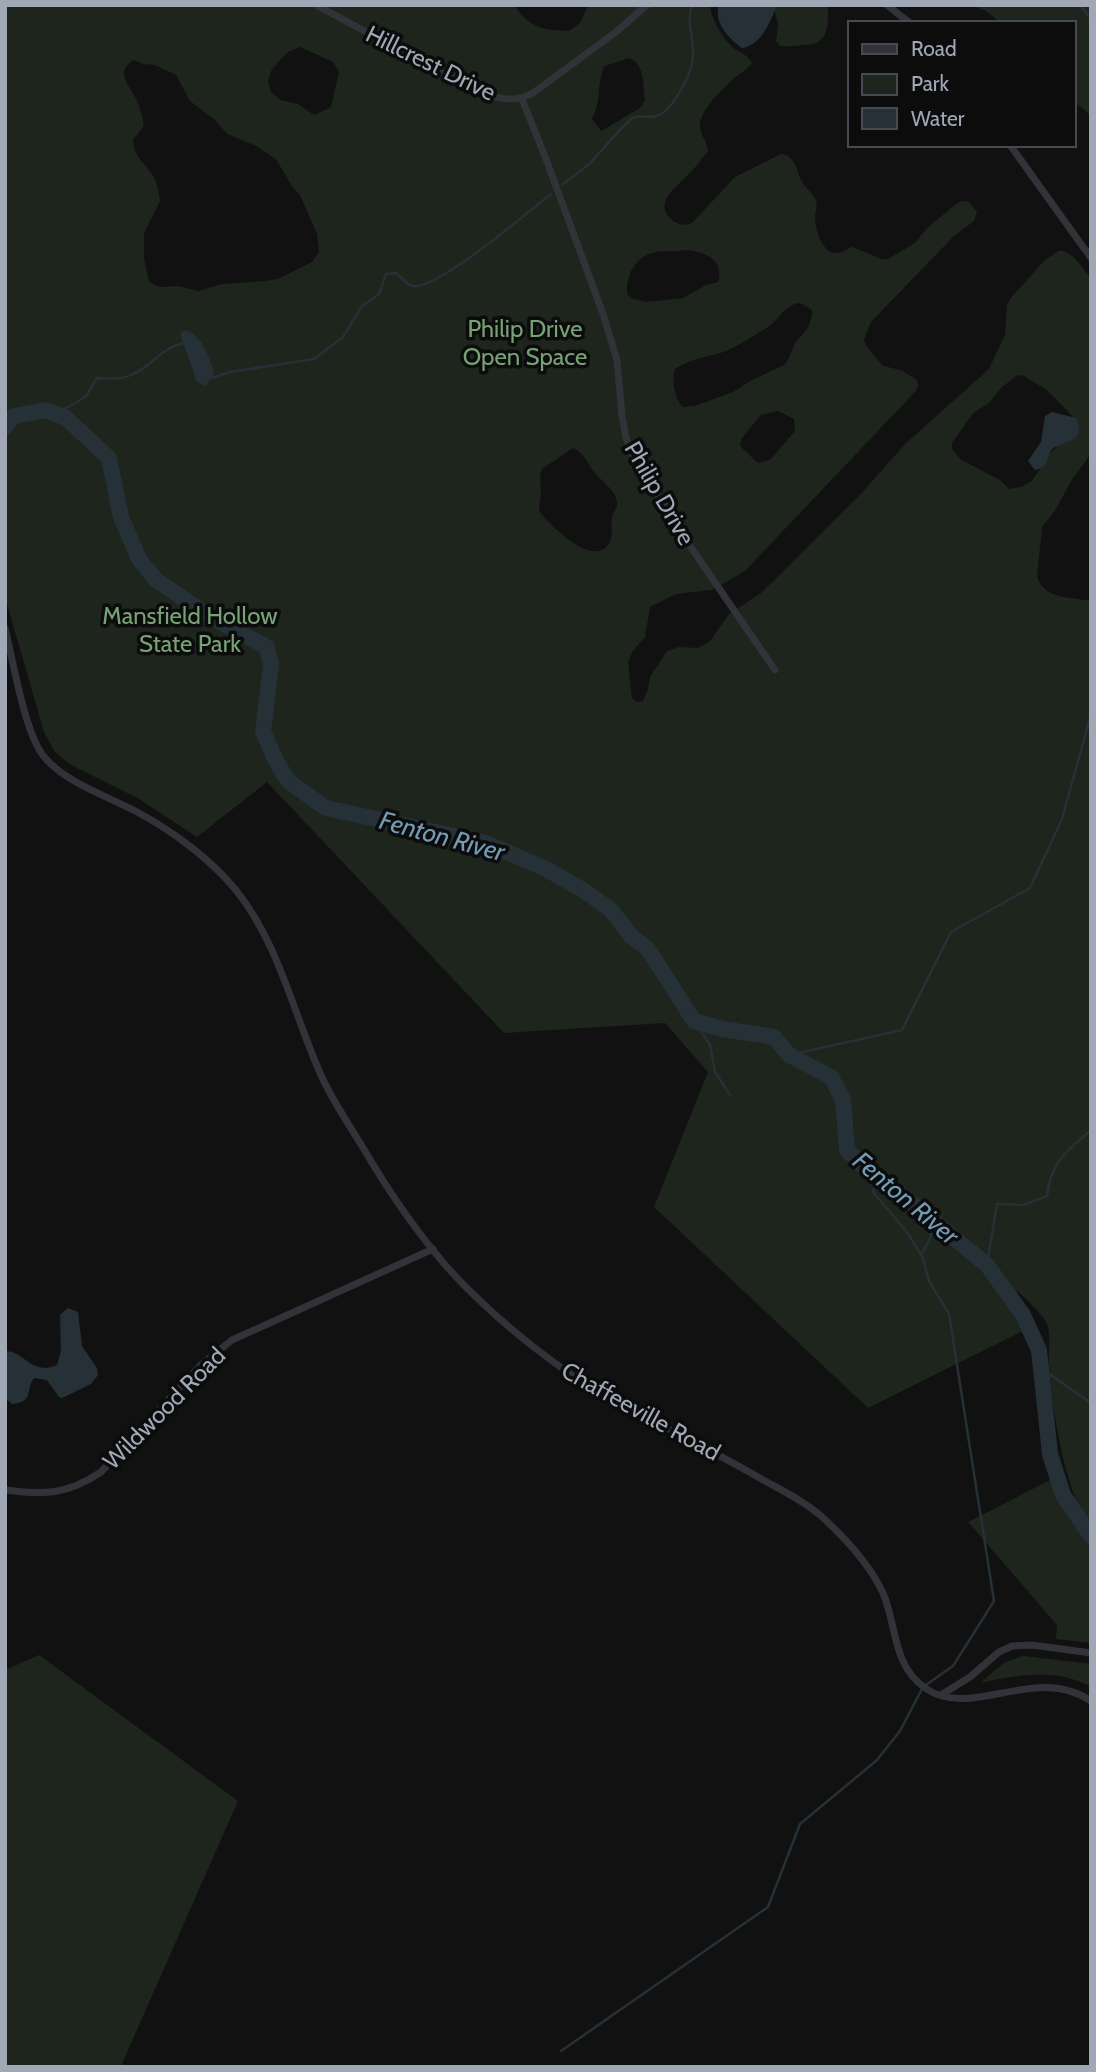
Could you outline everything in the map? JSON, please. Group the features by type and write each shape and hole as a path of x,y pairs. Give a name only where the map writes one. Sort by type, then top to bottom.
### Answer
{"street":[{"name":"Hillcrest Drive","path":"316,5 475,90 497,98 522,99 606,39 647,5"},
{"path":"887,5 907,21"},
{"name":"Philip Drive","path":"522,99 603,314 617,360 622,415 633,455 775,670"},
{"path":"1011,147 1091,258"},
{"name":"Chaffeeville Road","path":"5,628 33,738 42,755 58,771 173,834 235,888 254,916 279,965 323,1080 379,1178 433,1249 468,1289 570,1375 611,1399 701,1444 819,1514 863,1563 883,1594 902,1662 922,1687 941,1695"},
{"name":"Wildwood Road","path":"5,1490 45,1494 83,1485 100,1472 202,1364 232,1340 433,1249"},
{"path":"941,1695 970,1677 999,1652 1012,1646 1032,1645 1091,1653"},
{"path":"941,1695 968,1698 1047,1686 1077,1691 1091,1701"}],"green space":[{"path":"5,5 514,5 526,19 537,26 569,31 580,23 588,5 711,5 712,16 723,35 731,46 752,63 722,90 703,113 700,129 708,151 668,196 665,208 672,220 682,224 692,223 735,177 781,154 793,161 803,183 815,199 817,232 827,250 834,253 852,247 888,259 915,243 927,228 960,201 969,202 977,212 974,221 954,236 871,322 864,339 866,346 883,366 901,370 917,380 915,392 745,571 712,590 676,594 650,607 645,637 628,662 632,698 636,702 643,701 650,677 667,651 679,647 698,648 710,641 729,614 761,593 859,496 905,444 989,369 1005,335 1007,305 1010,299 1044,261 1060,250 1074,258 1091,278 1091,454 1042,527 1037,577 1052,594 1091,601 1091,1526 1074,1495 1061,1450 1050,1382 1048,1327 1039,1312 1017,1290 1023,1331 868,1408 654,1207 708,1072 665,1023 504,1033 267,782 197,837 139,799 69,764 54,751 44,732 5,597","holes":["300,47 333,62 339,72 331,107 314,115 298,104 280,100 271,92 268,80 272,69 288,52","629,58 634,61 641,70 645,100 640,108 601,131 592,119 605,66","133,60 155,65 176,75 190,101 216,121 227,134 256,146 276,159 300,195 317,234 319,252 312,262 278,279 222,284 198,291 179,286 160,287 149,282 144,258 144,233 160,201 154,177 135,150 133,140 144,126 139,105 125,79 125,70","686,250 706,255 716,262 718,282 706,285 683,298 645,302 631,298 627,294 632,269 640,259 660,252","797,303 802,304 812,310 812,316 808,328 795,343 784,365 733,392 695,406 683,407 680,404 674,390 675,369 737,346 768,327 787,308","1022,375 1047,390 1076,420 1075,427 1049,455 1032,481 1009,489 1000,480 960,459 952,449 952,443 973,413 989,403 1001,388 1016,376","778,411 794,419 795,431 770,460 758,463 740,445 741,439 761,415","573,448 583,455 616,497 612,533 609,543 602,550 593,551 572,542 539,511 542,469"]},
{"path":"773,5 828,5 825,34 812,44 780,46 776,41 778,24"},
{"path":"971,5 1091,5 1091,116 1075,102 1075,21 998,21 986,11"},
{"path":"1056,1477 1074,1515 1091,1537 1091,1643 1056,1639 1057,1625 968,1522"},
{"path":"39,1655 238,1801 121,2066 118,2067 5,2067 5,1670"},
{"path":"1023,1656 1091,1664 1091,1687 1064,1677 1036,1674 980,1683 1005,1662"}],"water":[{"path":"719,5 775,5 776,8 759,38 742,48 727,35 720,24"},
{"path":"186,330 201,343 210,361 214,374 206,386 197,382 181,337 181,332"},
{"path":"1052,412 1076,418 1079,432 1073,439 1052,449 1044,467 1035,470 1028,461 1041,442 1045,416"},
{"path":"68,1308 78,1312 82,1346 97,1368 98,1375 91,1384 62,1398 47,1380 34,1378 27,1398 12,1404 5,1398 5,1351 41,1367 57,1365 61,1351 60,1315"}],"waterway":[{"path":"563,184 589,164 630,120 656,116 673,102 692,64 692,5"},
{"path":"1080,5 1091,19"},
{"path":"212,378 230,372 314,359 343,337 362,306 379,294 386,274 396,273 414,286 432,281 486,246 551,194"},
{"path":"46,410 64,409 86,396 97,378 127,377 169,349 185,343"},
{"name":"Fenton River","path":"5,427 14,416 46,410 66,418 109,458 121,517 139,559 156,580 209,616 267,647 271,665 263,731 288,781 326,808 486,843 546,869 610,909 631,936 648,949 694,1021 722,1029 774,1037 789,1055 831,1077 843,1100 847,1150 877,1180 898,1192 987,1265 1023,1315 1039,1350 1050,1454 1063,1495 1091,1536"},
{"path":"789,1055 902,1030 951,932 1030,888 1062,819 1091,714"},
{"path":"694,1021 710,1045 715,1072 730,1095"},
{"path":"987,1265 997,1204 1023,1205 1047,1196 1052,1174 1061,1158 1091,1130"},
{"path":"561,2051 768,1907 800,1824 877,1760 900,1731 923,1687 953,1666 994,1601 949,1314 929,1281 923,1258 907,1232 873,1192 877,1180"},
{"path":"921,1255 930,1239 934,1222"},
{"path":"1042,1369 1091,1403"}],"park label":[{"name":"Philip Drive Open Space","path":"525,342"},
{"name":"Mansfield Hollow State Park","path":"190,629"}]}
